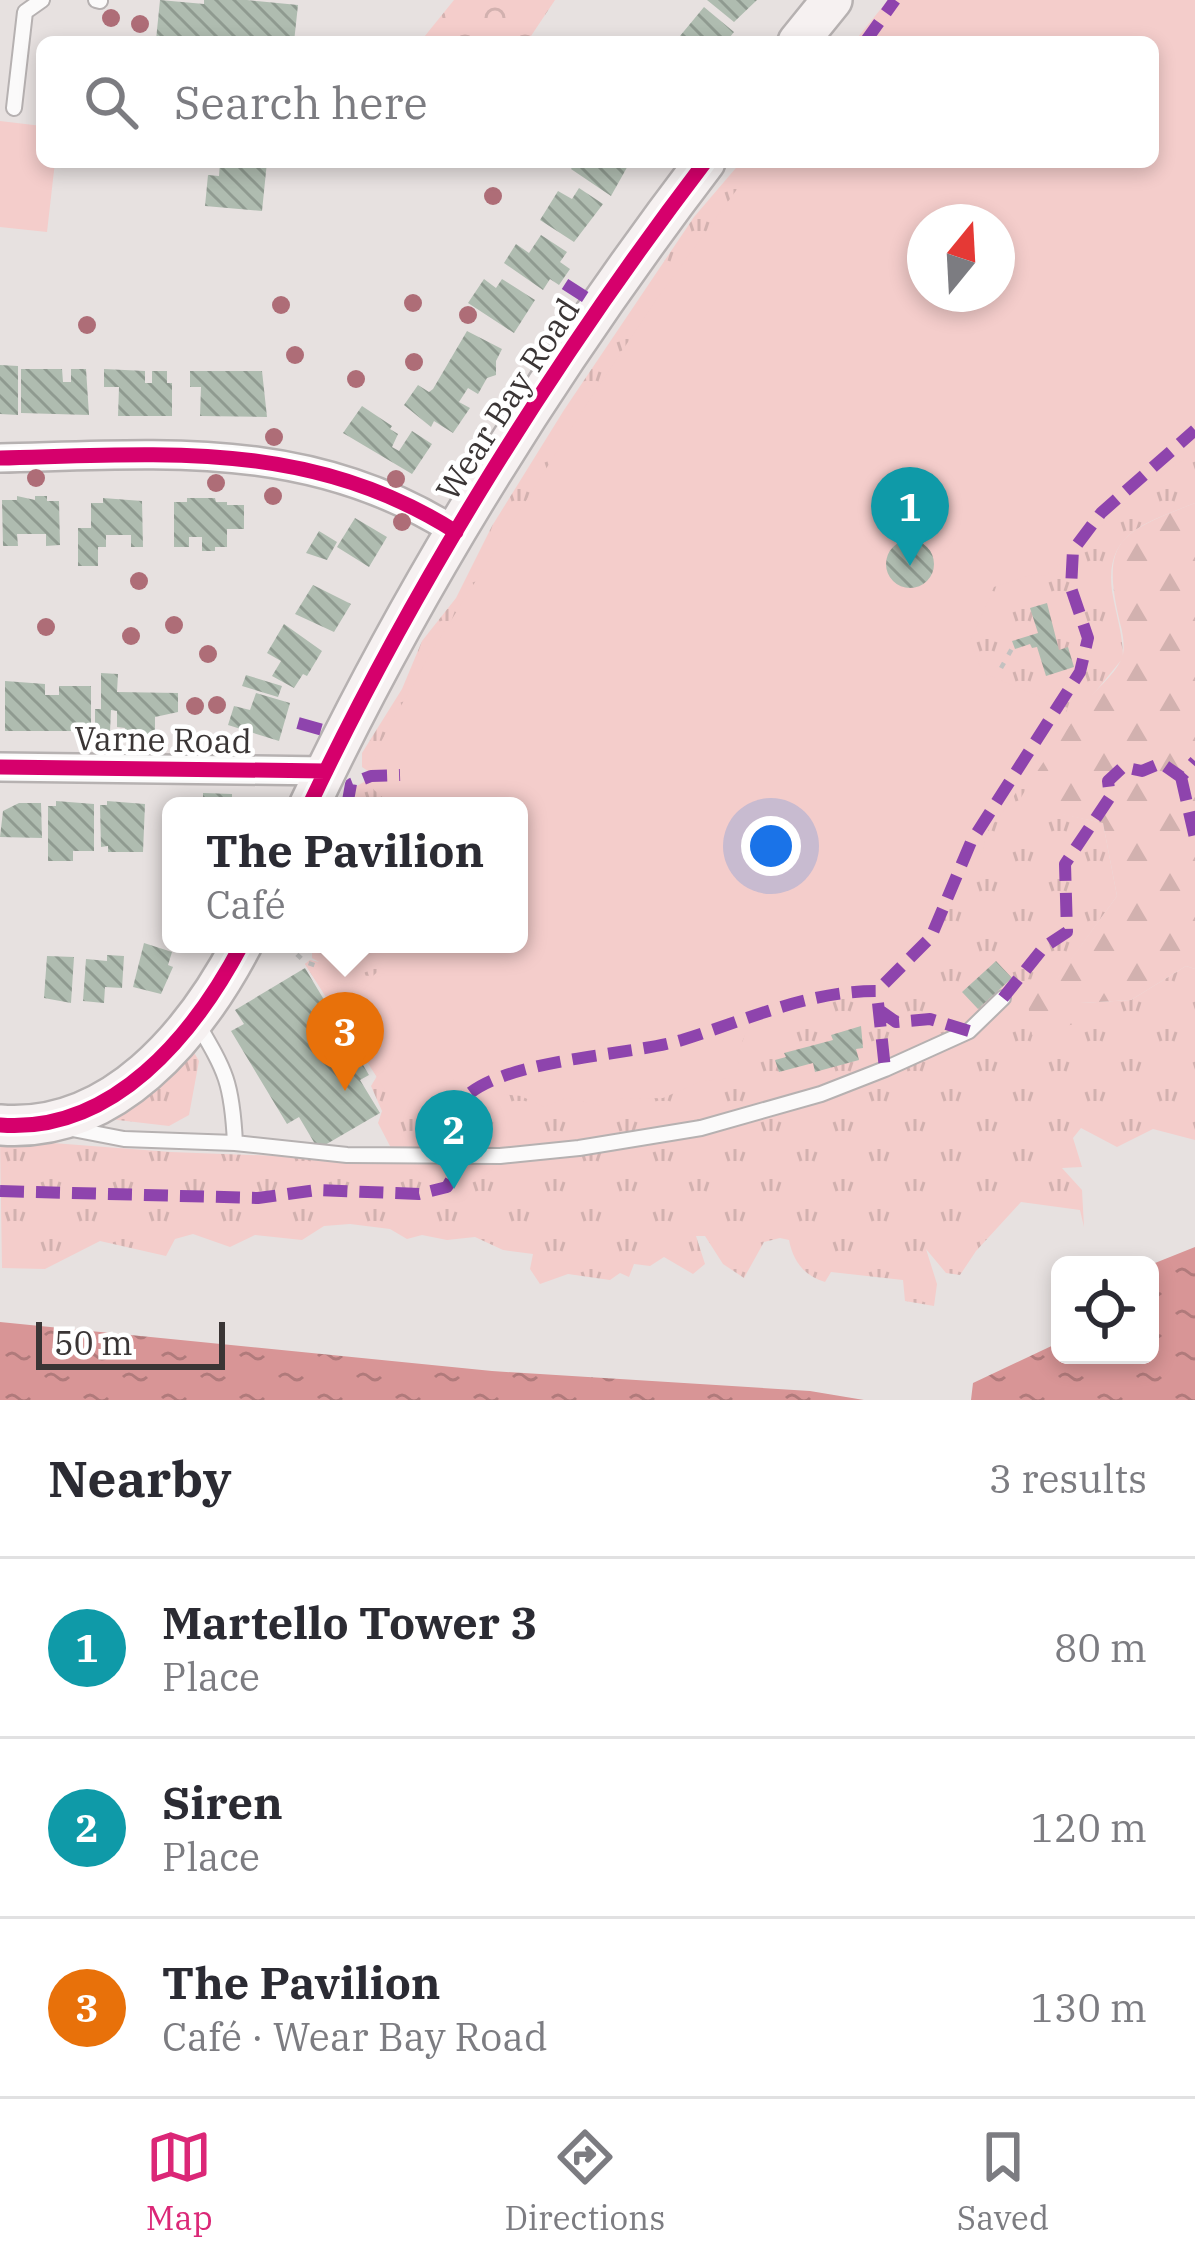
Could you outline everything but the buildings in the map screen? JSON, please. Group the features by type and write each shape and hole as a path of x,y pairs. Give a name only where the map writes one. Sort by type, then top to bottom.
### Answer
{"street":[{"path":"803,36 832,0"},
{"name":"Wear Bay Road","path":"318,789 456,532 584,332 701,168"},
{"path":"0,458 201,453 250,458 340,479 456,532"},
{"name":"Varne Road","path":"0,767 318,789"},
{"path":"0,1125 54,1124 100,1103 146,1071 196,1021 237,953"}],"lane":[{"path":"14,108 25,12 42,0"},
{"path":"54,1124 124,1139 235,1143 347,1155 483,1156 579,1148 701,1128 821,1094 969,1030 1004,998"},
{"path":"196,1021 219,1056 232,1095 235,1143"}],"path":[{"path":"1001,668 1014,645"},
{"path":"296,953 317,966"}],"green space":[{"path":"454,0 555,0 531,36 425,36"},
{"path":"888,0 1195,0 1195,453 1146,483 1046,575 994,587 970,642 983,673 1068,708 986,833 983,851 964,876 936,939 917,965 874,1000 847,995 830,998 748,1029 737,1053 739,1071 733,1078 702,1081 663,1098 617,1099 603,1106 566,1098 544,1107 521,1096 492,1093 473,1107 414,1115 390,1098 305,964 310,960 352,975 373,976 397,953 528,953 528,797 382,797 374,790 371,776 378,747 430,654 586,405 753,168 1159,168 1159,36 859,36"},
{"path":"0,121 36,125 36,168 54,168 47,232 0,227"},
{"path":"736,168 855,168 983,204 907,204 907,312 1015,312 1015,213 1195,264 1195,503 1146,523 1115,555 1112,591 1123,658 1018,804 1103,823 1117,896 1055,982 1081,1003 1131,1000 1186,966 1195,969 1195,1140 1153,1129 1117,1147 1081,1128 1073,1138 1082,1167 1062,1168 1082,1190 1084,1227 1080,1210 1021,1202 960,1275 946,1273 926,1249 937,1284 934,1306 905,1301 903,1280 831,1272 825,1282 811,1276 793,1255 789,1240 780,1238 764,1242 744,1278 723,1264 705,1236 696,1236 705,1264 693,1274 664,1257 650,1266 634,1264 629,1277 620,1273 610,1280 568,1274 540,1284 530,1269 533,1254 503,1250 475,1237 407,1239 390,1229 350,1224 324,1226 302,1240 255,1235 230,1247 193,1234 175,1239 166,1256 100,1241 45,1269 2,1268 0,1139 171,1152 385,1160 391,1148 378,1123 382,1111 371,1086 377,1076 305,964 319,962 312,953 528,953 528,797 354,797 355,787 371,778 362,767 362,753 402,689 422,641 456,598 492,526 694,217"},
{"path":"1195,503 1195,969 1186,966 1131,1000 1081,1003 1074,1024 1032,1035 1025,979 1055,981 1117,896 1103,823 1017,805 1123,656 1113,573 1122,542 1149,522"},
{"path":"192,1049 199,1061 189,1115 169,1126 109,1119"}],"water":[{"path":"1195,1247 1195,1400 971,1400 973,1383 1051,1346 1051,1364 1159,1364 1159,1261"},
{"path":"0,1322 492,1371 810,1391 864,1400 0,1400"}],"marked path":[{"path":"869,36 895,0"},
{"path":"565,284 590,300"},
{"path":"471,1123 462,1100 506,1075 658,1046 802,1001 877,991 931,937 971,842 1080,672 1088,638 1071,588 1073,550 1101,513 1195,430"},
{"path":"298,723 326,731"},
{"path":"1003,998 1044,947 1067,932 1065,864 1110,797 1108,781 1123,767 1142,771 1161,763 1181,777 1195,761"},
{"path":"349,797 351,784 371,776 400,775"},
{"path":"1181,777 1195,838"},
{"path":"878,1003 885,1069"},
{"path":"879,1010 896,1022 930,1019 969,1031"},
{"path":"0,1191 258,1198 317,1190 419,1194 447,1187 471,1145 471,1134"}],"cycle path":[{"path":"313,797 394,639 490,474 595,314 701,168"},
{"path":"0,458 178,455 291,467 401,502 456,532"},
{"path":"0,767 326,771"},
{"path":"0,1125 41,1124 114,1096 174,1044 237,953"}],"place":[{"name":"Martello Tower 3","path":"910,566"},
{"name":"The Pavilion","path":"345,1091"},
{"name":"Siren","path":"454,1189"}]}
